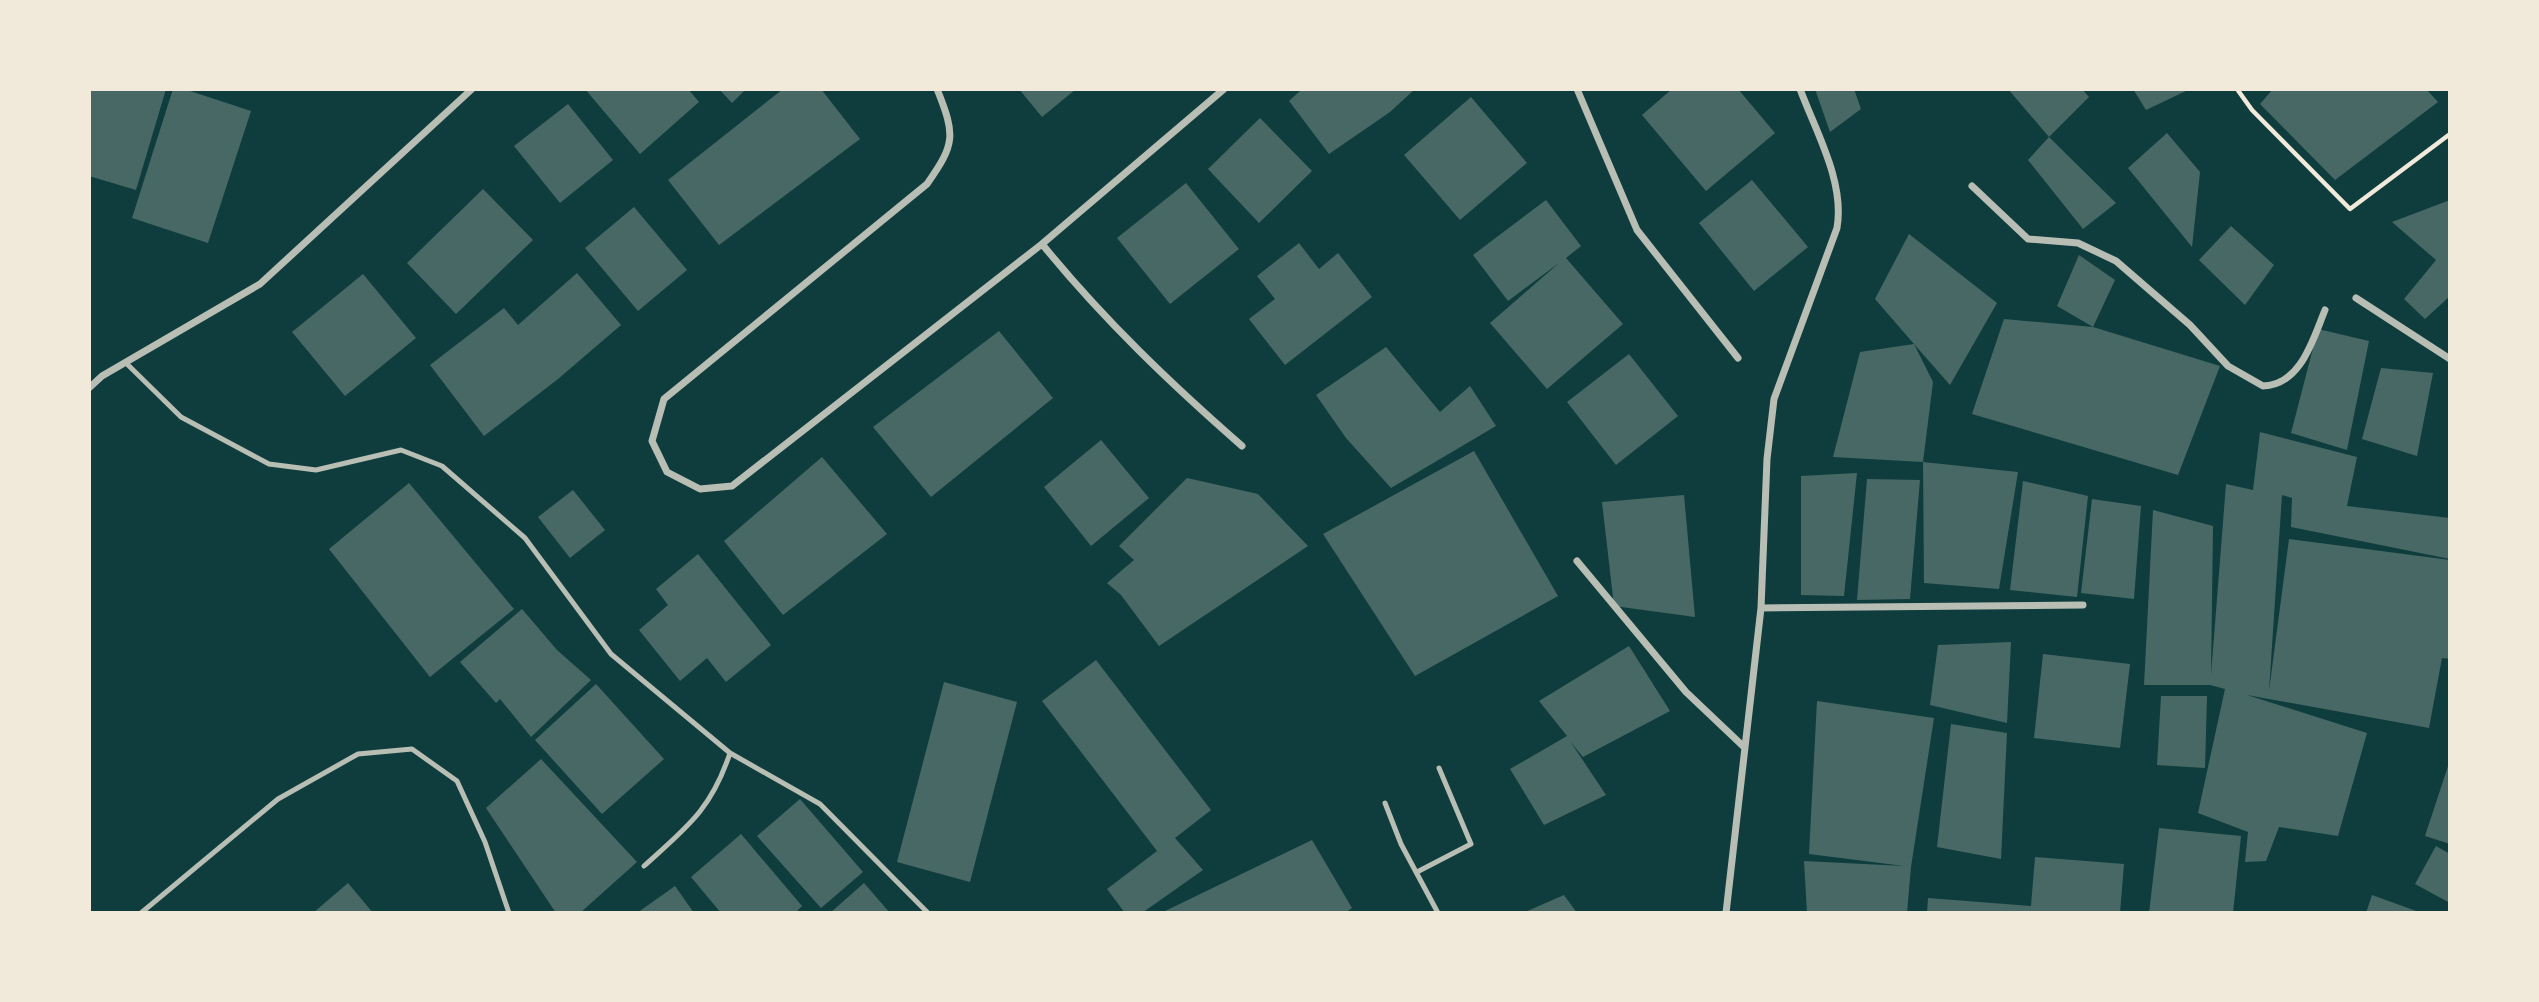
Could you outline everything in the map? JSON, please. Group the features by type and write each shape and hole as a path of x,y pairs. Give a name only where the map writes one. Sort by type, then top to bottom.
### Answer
{"street":[{"path":"89,388 102,376 260,284 472,89"},
{"path":"937,89 950,121 949,153 927,184 664,400 652,442 667,472 700,489 732,486 1042,244 1224,89"},
{"path":"1577,89 1637,230 1738,358"},
{"path":"1726,913 1762,608 1767,459 1774,399 1837,228 1840,209 1837,190 1800,89"},
{"path":"1972,186 2028,239 2078,243 2116,261 2190,325 2228,366 2263,386 2282,383 2303,362 2325,310"},
{"path":"1042,244 1084,295 1170,383 1242,446"},
{"path":"2356,298 2450,359"},
{"path":"1577,561 1686,692 1744,747"},
{"path":"1762,608 2083,605"}],"lane":[{"path":"126,363 181,417 270,464 316,470 401,450 442,466 525,538 611,654 730,753 820,804 928,913"},
{"path":"141,913 278,799 358,754 412,749 457,781 485,842 509,913"},
{"path":"644,866 700,815 719,786 730,753"},
{"path":"1417,872 1471,844 1439,768"},
{"path":"1385,803 1438,913"}],"path":[{"path":"2237,89 2252,110 2350,209 2450,134"}],"building":[{"path":"89,89 166,89 136,190 89,176"},
{"path":"173,89 184,89 251,111 208,243 132,218"},
{"path":"585,89 688,89 699,102 640,154"},
{"path":"719,89 746,89 732,103"},
{"path":"783,89 821,89 860,139 719,245 668,180"},
{"path":"1019,89 1076,89 1042,117"},
{"path":"1302,89 1415,89 1390,112 1329,154 1289,101"},
{"path":"1672,89 1738,89 1775,133 1706,191 1642,115"},
{"path":"1815,89 1854,89 1861,109 1830,132"},
{"path":"2008,89 2082,89 2089,97 2049,137"},
{"path":"2133,89 2190,89 2146,110"},
{"path":"2273,89 2426,89 2438,102 2335,180 2260,104"},
{"path":"1471,97 1527,163 1460,220 1404,155"},
{"path":"568,104 613,160 560,203 514,146"},
{"path":"1260,118 1312,171 1259,223 1208,169"},
{"path":"2167,133 2200,172 2192,247 2128,168"},
{"path":"2049,137 2116,203 2083,229 2028,160"},
{"path":"1752,180 1808,247 1754,291 1699,223"},
{"path":"1186,183 1239,249 1170,304 1117,238"},
{"path":"483,189 533,240 456,314 407,263"},
{"path":"1546,200 1581,246 1566,258 1623,324 1547,389 1490,323 1559,263 1508,301 1473,255"},
{"path":"2450,200 2450,296 2425,319 2404,299 2436,260 2392,222"},
{"path":"634,207 687,270 638,311 585,248"},
{"path":"2231,226 2274,265 2245,305 2199,260"},
{"path":"1909,234 1997,303 1950,385 1875,299"},
{"path":"1299,243 1319,269 1338,253 1372,297 1285,365 1249,319 1275,299 1257,276"},
{"path":"2079,255 2115,280 2093,327 2057,306"},
{"path":"577,273 621,325 558,379 484,436 430,365 504,308 518,325"},
{"path":"363,274 416,338 345,396 292,332"},
{"path":"2004,319 2093,327 2220,366 2178,475 1972,414"},
{"path":"2318,329 2369,341 2347,450 2291,433"},
{"path":"999,331 1053,398 931,497 873,427"},
{"path":"1914,344 1933,382 1923,462 1833,457 1860,352"},
{"path":"1386,347 1440,412 1470,386 1496,426 1391,488 1346,438 1316,395"},
{"path":"1629,354 1678,416 1616,465 1567,402"},
{"path":"2381,368 2433,373 2417,456 2362,439"},
{"path":"2260,432 2357,457 2347,506 2450,518 2450,559 2291,527 2292,498 2282,495 2269,691 2289,539 2450,560 2450,659 2442,658 2429,728 2247,695 2367,733 2338,836 2279,827 2266,861 2245,862 2248,832 2198,813 2225,689 2210,685 2144,685 2153,510 2213,526 2211,675 2226,484 2253,490"},
{"path":"1101,440 1149,498 1091,546 1044,487"},
{"path":"1474,451 1558,596 1415,676 1323,534"},
{"path":"822,457 887,534 783,615 724,541"},
{"path":"1923,462 2018,472 1999,589 1924,583"},
{"path":"1857,473 1844,596 1801,595 1801,476"},
{"path":"1187,478 1258,494 1308,546 1159,646 1121,595 1107,583 1134,560 1119,546"},
{"path":"1867,479 1920,480 1910,599 1857,600"},
{"path":"2023,481 2088,496 2077,597 2010,590"},
{"path":"409,483 514,609 430,677 329,549"},
{"path":"573,490 605,530 570,558 538,517"},
{"path":"1684,495 1695,617 1614,606 1602,502"},
{"path":"2092,499 2141,506 2134,599 2081,593"},
{"path":"698,554 771,645 726,682 707,658 680,681 639,630 668,605 656,589"},
{"path":"522,609 557,650 591,680 531,737 500,699 496,703 460,662"},
{"path":"2011,642 2007,723 1930,705 1938,645"},
{"path":"1629,646 1670,711 1583,757 1570,741 1606,795 1544,825 1510,769 1567,736 1539,701"},
{"path":"2043,654 2130,664 2120,748 2034,738"},
{"path":"1096,660 1211,810 1175,838 1203,870 1142,913 1125,913 1107,889 1157,851 1042,701"},
{"path":"944,682 1017,702 970,882 897,862"},
{"path":"596,684 664,759 602,814 535,740"},
{"path":"2161,696 2207,696 2205,768 2157,765"},
{"path":"1817,701 1934,718 1911,867 1907,913 1807,913 1804,861 1904,866 1809,854"},
{"path":"1951,724 2007,733 2001,859 1937,847"},
{"path":"541,759 637,862 580,913 556,913 486,808"},
{"path":"2450,763 2450,844 2425,836"},
{"path":"800,799 863,872 821,908 757,836"},
{"path":"2159,828 2241,836 2233,913 2149,913"},
{"path":"741,834 802,906 795,913 721,913 691,877"},
{"path":"1312,840 1352,908 1345,913 1161,913"},
{"path":"2436,846 2450,854 2450,903 2415,884"},
{"path":"2035,857 2124,864 2120,913 1927,913 1928,898 2031,906"},
{"path":"348,883 373,913 313,913"},
{"path":"864,883 890,913 830,913"},
{"path":"675,886 694,913 637,913"},
{"path":"1564,895 1577,913 1523,913"},
{"path":"2372,895 2419,912 2419,913 2366,913"}]}
